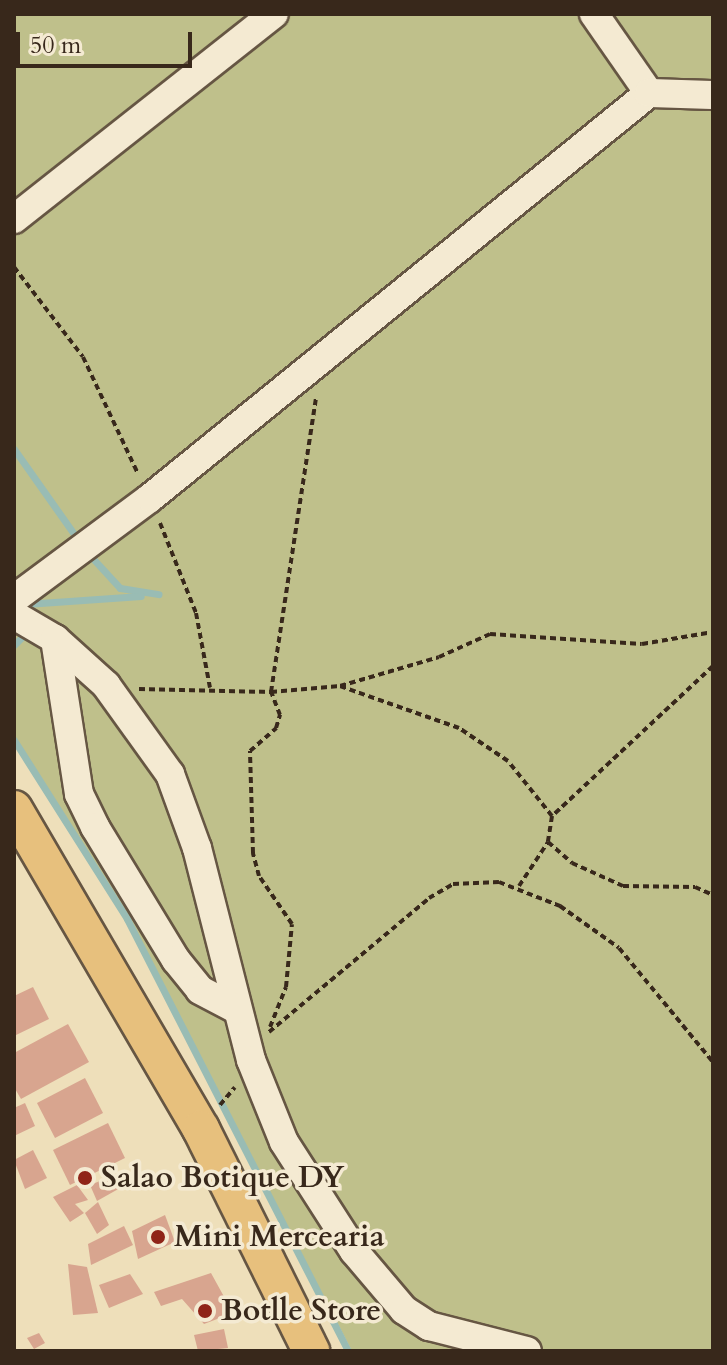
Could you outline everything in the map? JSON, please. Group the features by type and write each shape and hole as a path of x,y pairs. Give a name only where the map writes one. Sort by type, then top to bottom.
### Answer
{"main road":[{"path":"14,809 201,1129 311,1351"}],"lane":[{"path":"14,219 274,14"},
{"path":"594,14 649,93"},
{"path":"14,599 150,498 649,93 713,95"},
{"path":"14,615 55,639 106,685 170,774 197,848 251,1060 284,1142 354,1251 404,1310 429,1326 527,1351"},
{"path":"55,639 79,794 95,827 176,960 200,990 236,1009"}],"path":[{"path":"14,267 83,357 150,498 196,613 210,688"},
{"path":"234,1088 268,1032 293,951 292,924 259,876 248,815 250,751 280,715 271,692 314,436 318,363"},
{"path":"106,685 173,693 210,688 271,692 340,686 439,657 490,634 642,644 713,632"},
{"path":"519,886 548,842 552,816 713,666"},
{"path":"340,686 459,728 508,761 552,816"},
{"path":"548,842 572,863 623,886 695,887 713,895"},
{"path":"268,1032 429,898 453,884 519,886 619,948 713,1062"}],"green space":[{"path":"14,14 713,14 713,1351 352,1351 129,924 14,741"}],"building":[{"path":"33,987 49,1019 14,1036 14,996"},
{"path":"68,1024 89,1062 21,1099 14,1087 14,1053"},
{"path":"85,1078 103,1113 55,1138 37,1103"},
{"path":"25,1103 35,1126 14,1136 14,1108"},
{"path":"108,1123 125,1158 70,1185 53,1150"},
{"path":"33,1150 47,1178 25,1189 14,1160"},
{"path":"125,1171 129,1183 97,1201 90,1185"},
{"path":"77,1185 88,1200 75,1204 84,1213 70,1222 53,1197"},
{"path":"98,1202 109,1225 97,1234 85,1213"},
{"path":"165,1215 175,1242 138,1259 132,1231"},
{"path":"124,1226 133,1245 91,1265 88,1244"},
{"path":"68,1264 87,1267 98,1313 73,1315"},
{"path":"211,1273 233,1313 204,1324 182,1299 161,1306 154,1292"},
{"path":"130,1274 143,1294 109,1308 99,1285"},
{"path":"224,1329 228,1348 198,1351 194,1335"},
{"path":"39,1333 45,1343 34,1349 27,1338"}],"waterway":[{"path":"14,449 79,541"},
{"path":"86,551 120,588 159,594"},
{"path":"26,604 141,596"},
{"path":"14,645 23,636"},
{"path":"14,740 127,919 348,1351"}],"place":[{"name":"Salao Botique DY","path":"85,1178"},
{"name":"Mini Mercearia","path":"158,1237"},
{"name":"Botlle Store","path":"205,1311"}]}
